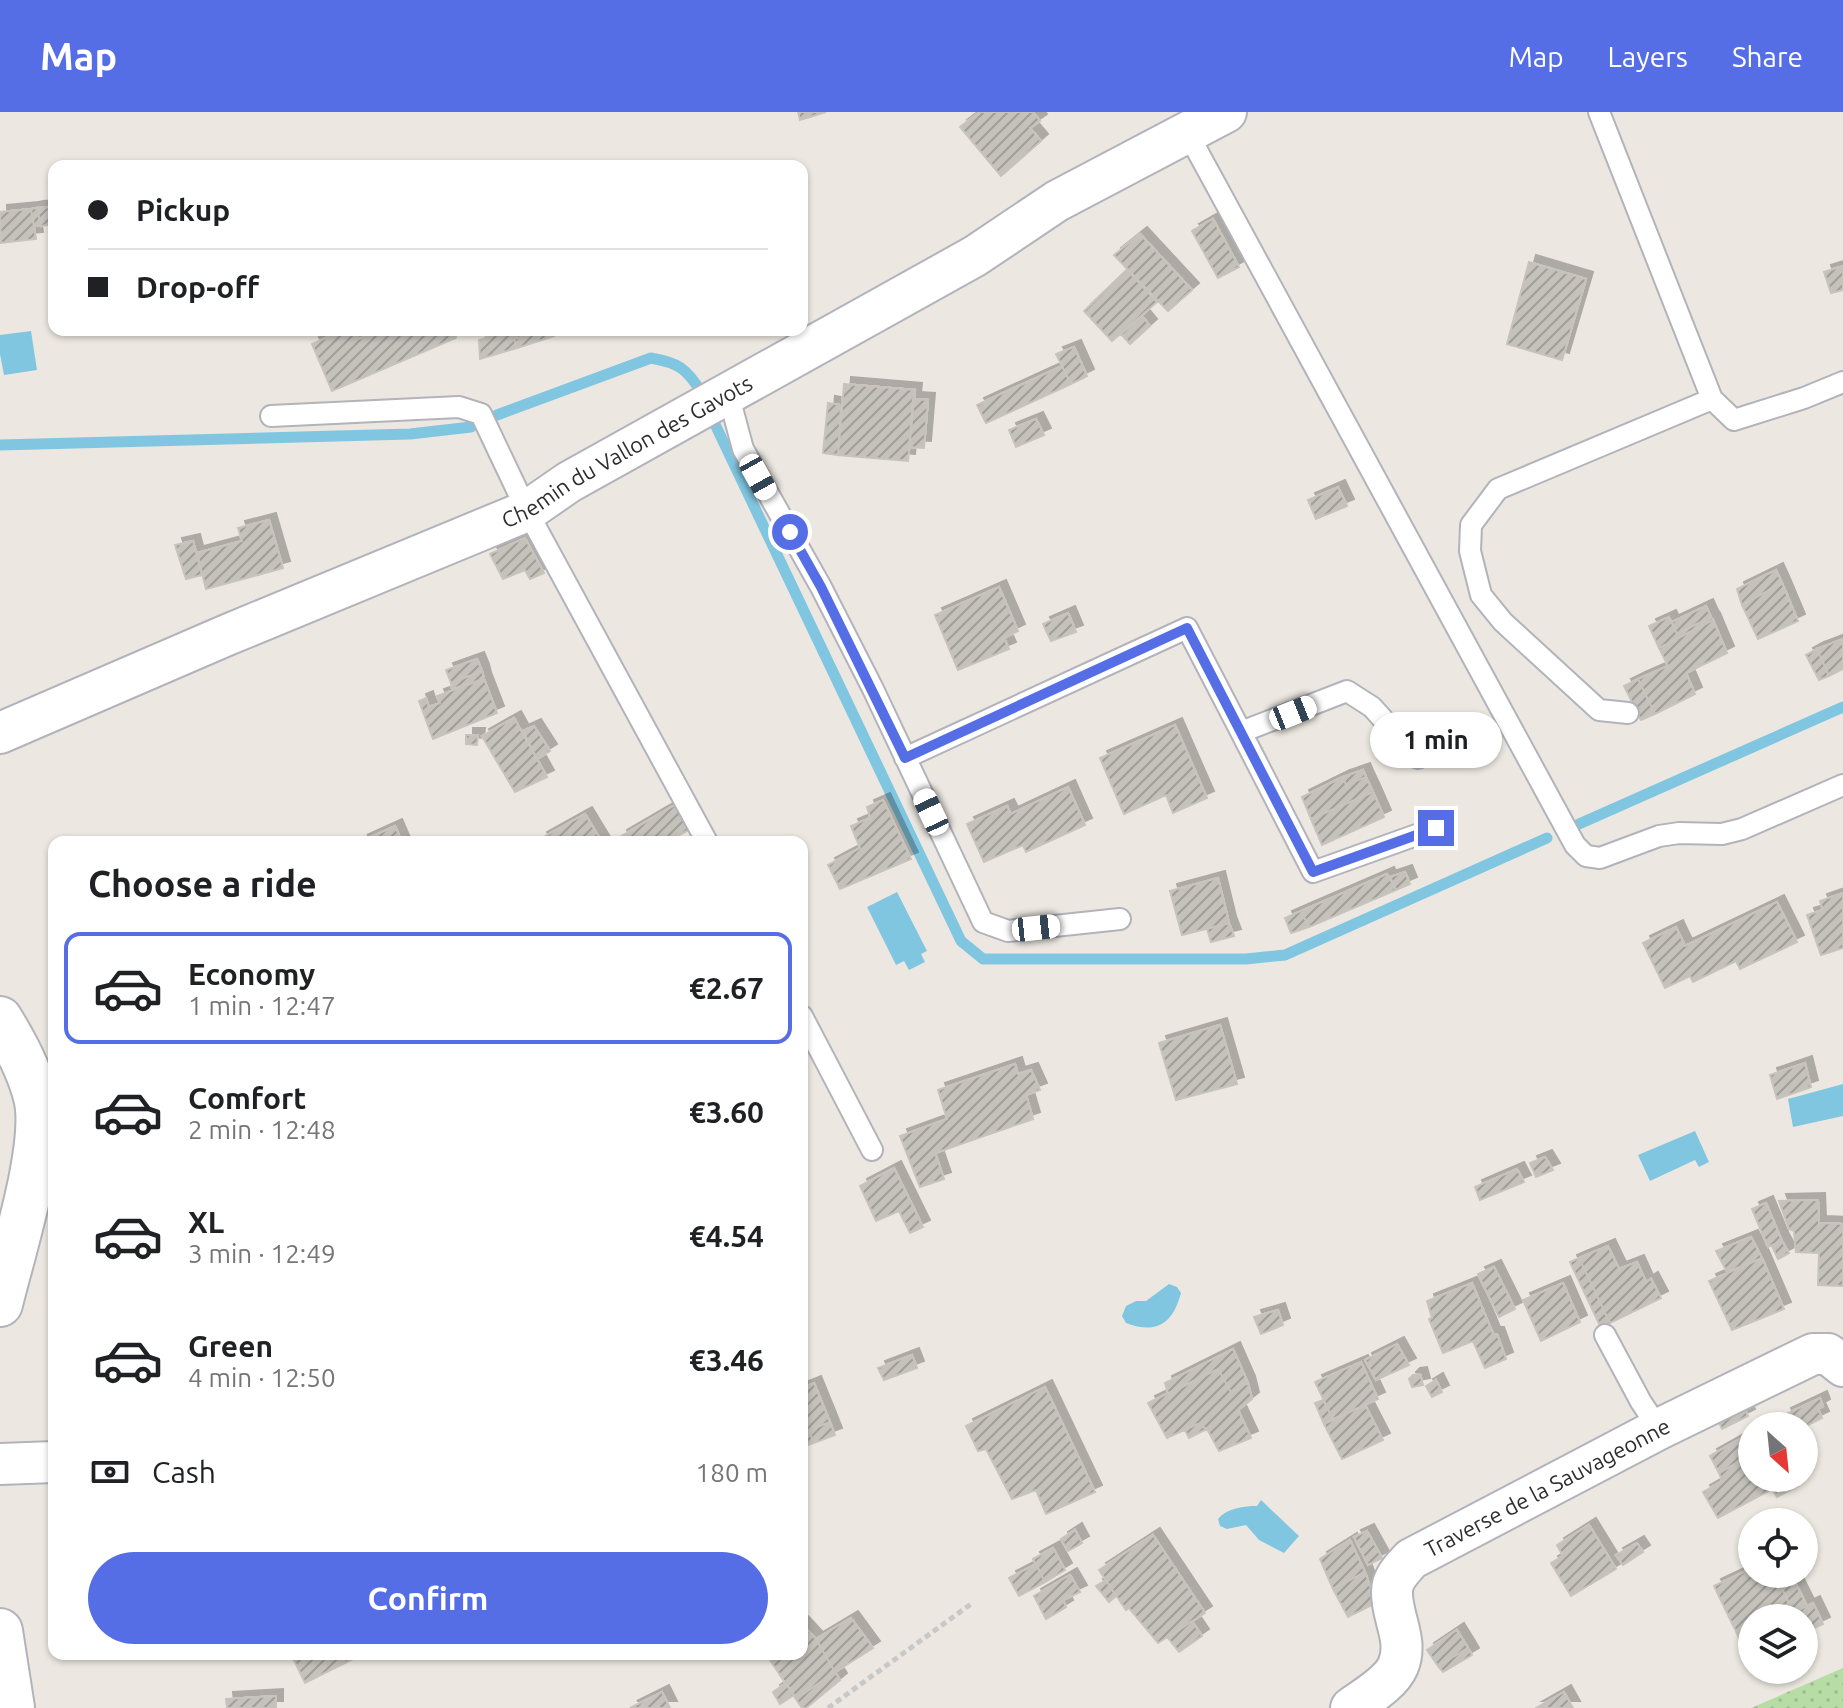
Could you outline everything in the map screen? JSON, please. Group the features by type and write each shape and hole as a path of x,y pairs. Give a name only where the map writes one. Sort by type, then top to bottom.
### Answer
{"street":[{"name":"Chemin du Vallon des Gavots","path":"0,733 527,511 569,482 975,256 1057,201 1226,112"},
{"path":"0,1019 21,1055 37,1099 38,1134 32,1173 0,1304"},
{"name":"Traverse de la Sauvageonne","path":"1351,1708 1398,1667 1403,1643 1392,1590 1397,1576 1411,1559 1659,1429 1813,1354 1828,1354 1843,1366"},
{"path":"0,1464 48,1462"},
{"path":"0,1631 12,1708"}],"lane":[{"path":"1599,112 1712,399 1734,420 1843,382"},
{"path":"1187,132 1575,845 1586,856 1600,858 1659,836 1722,834 1742,829 1843,785"},
{"path":"728,393 743,449 821,587 983,922 1008,931 1120,919"},
{"path":"1628,713 1599,710 1503,622 1481,595 1470,551 1471,525 1498,489 1712,399"},
{"path":"271,416 459,407 481,414 527,511 704,836"},
{"path":"905,758 1187,628 1313,872 1436,828"},
{"path":"1241,732 1347,691 1372,707 1418,758"},
{"path":"808,1027 872,1150"},
{"path":"1605,1335 1659,1429"}],"path":[{"path":"828,1708 971,1604"}],"green space":[{"path":"1843,1668 1843,1708 1751,1708 1806,1684 1818,1684 1818,1679"}],"water":[{"path":"31,331 37,370 4,375 0,335"},
{"path":"897,892 927,951 921,954 925,962 909,970 904,961 896,965 867,907"},
{"path":"1843,1084 1843,1116 1793,1127 1788,1099"},
{"path":"1695,1131 1709,1162 1699,1167 1695,1160 1650,1181 1638,1155"},
{"path":"1169,1284 1181,1293 1168,1319 1147,1328 1126,1323 1122,1316 1126,1306 1136,1301 1146,1301"},
{"path":"1261,1500 1299,1536 1284,1553 1259,1540 1246,1525 1227,1529 1220,1526 1218,1519 1226,1512 1257,1506"}],"building":[{"path":"798,112 826,112 800,120"},
{"path":"980,112 1033,112 1040,121 1030,128 1041,141 1001,176 960,127"},
{"path":"48,207 48,225 41,226 37,208"},
{"path":"37,208 41,226 34,226 31,209"},
{"path":"31,209 36,239 1,243 0,212"},
{"path":"1213,219 1239,267 1218,278 1192,231"},
{"path":"1140,234 1192,290 1168,311 1114,255"},
{"path":"1529,262 1586,279 1562,360 1507,344"},
{"path":"1843,266 1843,290 1831,293 1824,272"},
{"path":"1127,270 1157,302 1112,341 1084,311"},
{"path":"1142,316 1150,326 1130,344 1121,334"},
{"path":"330,336 357,336 359,339 366,336 456,338 332,391 312,344"},
{"path":"524,336 514,339 517,348 480,359 479,340"},
{"path":"524,336 554,336 517,348 514,339"},
{"path":"1074,347 1087,376 1071,384 1056,354"},
{"path":"1062,366 1071,384 986,423 977,405"},
{"path":"844,384 915,390 908,461 838,455"},
{"path":"913,399 928,400 924,448 909,447"},
{"path":"828,403 841,405 838,455 823,453"},
{"path":"1036,419 1044,435 1016,447 1009,430"},
{"path":"1338,487 1347,506 1316,519 1308,500"},
{"path":"269,520 283,568 206,589 197,553 242,541 238,528"},
{"path":"525,538 544,573 530,579 525,570 503,579 490,554"},
{"path":"193,541 202,575 186,579 175,545"},
{"path":"1776,570 1782,583 1742,605 1737,589"},
{"path":"1782,583 1798,621 1758,639 1742,605"},
{"path":"999,587 1018,631 1004,638 1009,649 958,670 935,615"},
{"path":"1706,606 1711,617 1677,634 1672,622"},
{"path":"1068,613 1076,632 1051,641 1043,624"},
{"path":"1669,617 1677,634 1711,617 1713,620 1659,648 1649,626"},
{"path":"1713,620 1727,653 1686,673 1695,694 1655,714 1638,679 1668,666 1659,648"},
{"path":"1843,639 1843,669 1829,676 1817,649"},
{"path":"1817,649 1829,676 1819,680 1806,655"},
{"path":"477,659 482,671 451,683 446,670"},
{"path":"482,671 484,679 452,689 451,683"},
{"path":"484,679 497,713 433,739 419,701 426,698 429,707 440,703 437,696"},
{"path":"1638,679 1655,714 1641,720 1624,686"},
{"path":"514,718 547,777 515,792 482,736"},
{"path":"1175,725 1207,798 1173,813 1166,795 1124,814 1100,758"},
{"path":"534,726 550,751 537,759 523,731"},
{"path":"466,735 478,735 477,745 466,744"},
{"path":"1363,770 1366,777 1346,785 1343,777"},
{"path":"1343,777 1346,785 1366,777 1373,792 1311,819 1302,797"},
{"path":"1068,787 1085,825 1026,852 1023,845 984,862 967,824 1007,806 1011,814"},
{"path":"1373,792 1384,817 1322,845 1311,819"},
{"path":"883,800 911,859 840,889 828,865 860,848 851,826 870,818 867,807"},
{"path":"675,805 689,830 678,836 622,836"},
{"path":"585,814 598,836 545,836"},
{"path":"395,826 399,836 373,836"},
{"path":"1405,872 1410,884 1396,890 1390,877"},
{"path":"1387,874 1396,890 1309,927 1301,911"},
{"path":"1218,878 1229,923 1182,935 1170,891"},
{"path":"1843,893 1843,948 1821,955 1807,915 1823,910 1820,901"},
{"path":"1777,902 1797,942 1740,969 1736,961 1693,982 1690,976 1665,988 1643,943 1676,927 1685,946"},
{"path":"1301,911 1309,927 1291,933 1285,918"},
{"path":"1229,923 1234,936 1211,942 1207,929"},
{"path":"1220,1025 1237,1084 1176,1100 1159,1043"},
{"path":"1805,1063 1811,1087 1777,1099 1770,1075"},
{"path":"1015,1064 1018,1074 1031,1070 1040,1090 1026,1095 1033,1119 935,1153 944,1179 920,1187 900,1136 947,1119 938,1090"},
{"path":"1545,1157 1553,1170 1536,1177 1530,1163"},
{"path":"894,1168 923,1227 910,1233 899,1211 876,1221 860,1186"},
{"path":"1517,1169 1524,1182 1480,1200 1475,1187"},
{"path":"1818,1200 1819,1223 1843,1224 1843,1286 1818,1285 1819,1253 1796,1252 1794,1231 1789,1229 1779,1201"},
{"path":"1766,1203 1782,1241 1768,1247 1752,1209"},
{"path":"1751,1237 1762,1258 1727,1272 1716,1251"},
{"path":"1782,1241 1789,1253 1778,1259 1772,1246"},
{"path":"1608,1246 1619,1269 1637,1262 1646,1282 1651,1279 1661,1298 1610,1323 1579,1258"},
{"path":"1579,1258 1610,1323 1601,1328 1570,1262"},
{"path":"1762,1258 1784,1309 1732,1330 1709,1281"},
{"path":"1494,1267 1515,1309 1499,1317 1478,1274"},
{"path":"1472,1283 1506,1359 1485,1368 1473,1341 1443,1353 1429,1319 1432,1318 1427,1301"},
{"path":"1563,1283 1580,1322 1541,1341 1523,1300"},
{"path":"1278,1310 1283,1325 1261,1334 1254,1317"},
{"path":"1397,1344 1409,1365 1376,1380 1365,1360"},
{"path":"1233,1349 1248,1383 1231,1392 1218,1369 1168,1394 1165,1383"},
{"path":"912,1355 917,1368 884,1380 878,1368"},
{"path":"1361,1362 1378,1399 1333,1419 1315,1382"},
{"path":"1218,1369 1231,1392 1248,1383 1252,1399 1238,1410 1251,1438 1219,1451 1207,1429 1197,1424 1167,1438 1148,1403"},
{"path":"1420,1374 1423,1385 1412,1387 1409,1379"},
{"path":"1436,1380 1442,1392 1432,1397 1426,1386"},
{"path":"814,1383 830,1422 809,1430 814,1443 808,1445 808,1386"},
{"path":"1045,1387 1095,1492 1046,1514 1036,1490 1012,1499 986,1449 978,1451 966,1426"},
{"path":"1739,1397 1746,1412 1738,1412 1738,1421 1722,1429 1713,1410"},
{"path":"1820,1398 1823,1406 1818,1409 1822,1418 1818,1420 1818,1412 1790,1412"},
{"path":"1323,1400 1333,1419 1324,1424 1315,1403"},
{"path":"1365,1405 1383,1440 1342,1459 1324,1424"},
{"path":"830,1422 835,1435 814,1443 809,1430"},
{"path":"1197,1424 1207,1429 1189,1438 1185,1430"},
{"path":"1738,1440 1738,1462 1719,1473 1710,1456"},
{"path":"1738,1462 1738,1492 1766,1492 1718,1518 1703,1492 1722,1481 1719,1473"},
{"path":"1589,1525 1616,1569 1571,1596 1551,1563 1563,1556 1557,1545"},
{"path":"1075,1530 1082,1543 1068,1551 1061,1539"},
{"path":"1367,1531 1382,1558 1368,1565 1354,1537"},
{"path":"1153,1535 1205,1613 1158,1643 1129,1608 1126,1610 1099,1570"},
{"path":"1350,1540 1365,1572 1333,1589 1320,1559"},
{"path":"1637,1543 1643,1552 1623,1565 1616,1555"},
{"path":"1053,1548 1065,1570 1045,1582 1033,1559"},
{"path":"1036,1564 1045,1582 1019,1596 1009,1578"},
{"path":"1365,1572 1376,1603 1348,1617 1333,1589"},
{"path":"1070,1575 1080,1592 1063,1600 1066,1607 1046,1619 1034,1596"},
{"path":"1738,1575 1738,1588 1782,1588 1789,1604 1738,1604 1738,1636 1714,1586"},
{"path":"1106,1580 1116,1596 1109,1602 1096,1586"},
{"path":"1782,1588 1798,1588 1806,1604 1789,1604"},
{"path":"851,1618 873,1648 835,1672 816,1639"},
{"path":"1192,1621 1202,1636 1179,1652 1168,1638"},
{"path":"808,1630 835,1672 796,1699 770,1660 808,1660"},
{"path":"1457,1630 1468,1648 1438,1666 1427,1650"},
{"path":"1468,1648 1472,1655 1443,1672 1438,1666"},
{"path":"294,1660 351,1660 305,1683"},
{"path":"835,1672 840,1680 802,1708 796,1699"},
{"path":"786,1683 794,1695 780,1704 773,1692"},
{"path":"662,1692 670,1708 630,1708"},
{"path":"1564,1692 1573,1708 1536,1708"},
{"path":"276,1696 276,1708 227,1708 226,1699"}],"waterway":[{"path":"497,415 651,358 681,368 702,393"},
{"path":"712,418 961,941 983,959 1246,959 1285,955 1547,838"},
{"path":"0,445 410,434 471,427"},
{"path":"1579,824 1843,707"}],"route":[{"path":"790,532 873,689 905,758 1187,628 1313,872 1436,828"}]}
